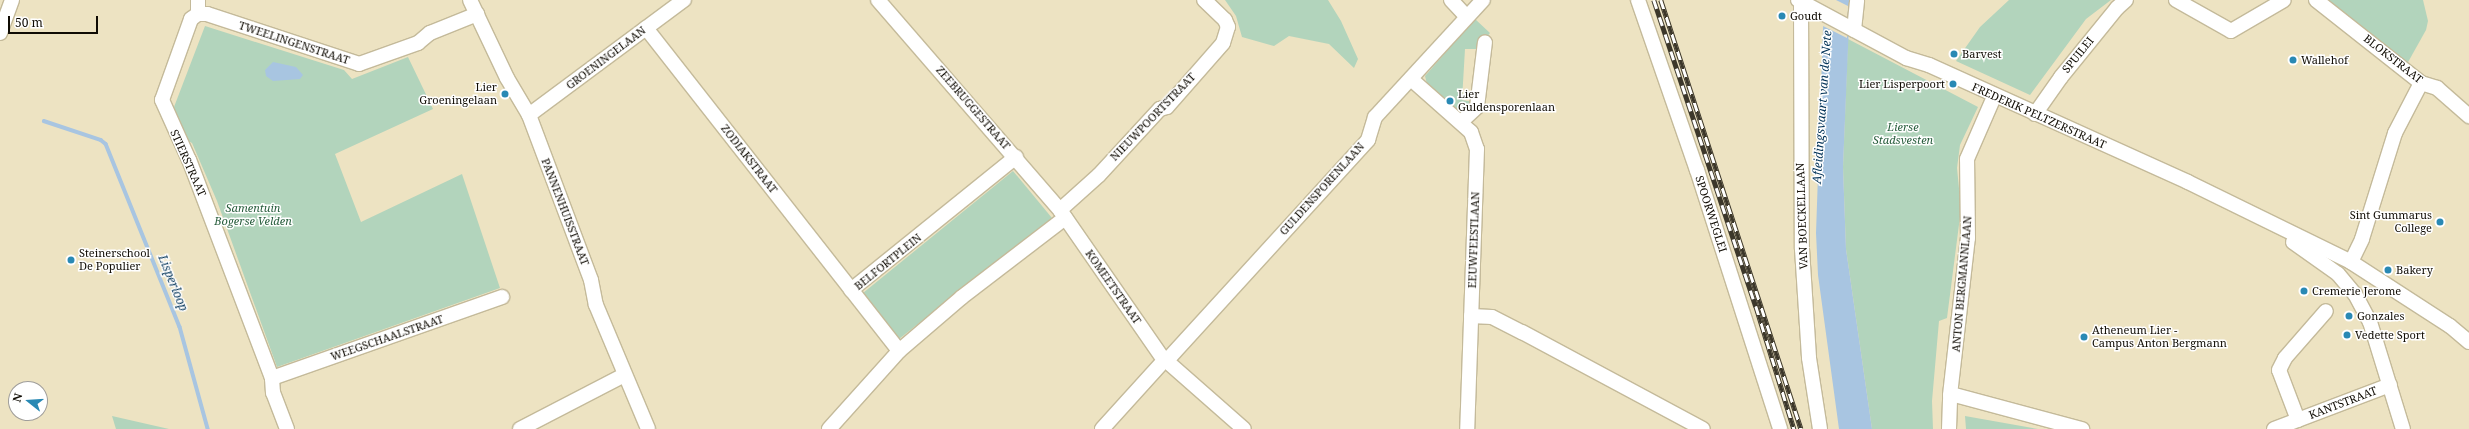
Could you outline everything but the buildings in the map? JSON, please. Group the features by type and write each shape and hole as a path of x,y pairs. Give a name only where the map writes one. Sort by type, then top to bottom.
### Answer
{"street":[{"path":"0,33 12,0"},
{"name":"PANNENHUISSTRAAT","path":"470,0 507,78 528,115 592,280 596,305 624,375 648,429"},
{"name":"GROENINGELAAN","path":"528,115 684,0"},
{"name":"ZEEBRUGGESTRAAT","path":"878,0 1016,157 1062,214"},
{"name":"NIEUWPOORTSTRAAT","path":"1062,214 1160,109 1167,106 1223,42 1228,27 1225,20 1204,0"},
{"path":"1451,0 1467,17"},
{"name":"GULDENSPORENLAAN","path":"1102,429 1368,140 1376,117 1483,0"},
{"name":"SPOORWEGLEI","path":"1638,0 1697,170 1780,429"},
{"path":"1852,29 1857,0"},
{"name":"SPUILEI","path":"2035,114 2061,77 2117,8 2126,0"},
{"path":"2176,0 2220,27 2231,31 2284,0"},
{"name":"BLOKSTRAAT","path":"2316,0 2421,83 2438,88 2469,116"},
{"name":"FREDERIK PELTZERSTRAAT","path":"1800,1 1906,58 1929,65 1994,97 2213,194 2278,228 2351,262 2450,326 2469,342"},
{"name":"VAN BOECKELLAAN","path":"1800,1 1802,249 1809,358 1820,429"},
{"name":"TWEELINGENSTRAAT","path":"198,7 207,14 359,64 418,43 430,34 477,14"},
{"name":"STIERSTRAAT","path":"198,7 191,19 162,100 189,160 272,378 273,393 287,429"},
{"name":"ZODIAKSTRAAT","path":"646,28 851,290"},
{"path":"1461,122 1478,107 1485,42"},
{"name":"EEUWFEESTLAAN","path":"1411,79 1471,132 1477,149 1467,429"},
{"path":"2326,264 2334,266 2351,262 2362,239 2395,133 2421,83"},
{"name":"ANTON BERGMANNLAAN","path":"1949,429 1950,394 1968,238 1967,159 1994,97"},
{"name":"BELFORTPLEIN","path":"899,351 851,290 1016,157"},
{"path":"829,429 899,351 1062,214"},
{"name":"KOMEETSTRAAT","path":"1062,214 1165,361 1244,429"},
{"name":"FREDERIK PELTZERSTRAAT","path":"2278,228 2346,281 2355,294 2370,322 2403,429"},
{"path":"2355,294 2356,287 2362,278 2367,276 2375,278"},
{"name":"WEEGSCHAALSTRAAT","path":"272,378 502,298"},
{"path":"2298,420 2279,370 2285,358 2326,310"},
{"path":"1471,316 1492,317 1703,429"},
{"path":"520,429 624,375"},
{"name":"KANTSTRAAT","path":"2274,429 2390,385"},
{"path":"1950,394 2082,429"}],"green space":[{"path":"1225,0 1328,0 1341,21 1358,59 1354,68 1329,44 1289,36 1274,46 1242,37 1236,16"},
{"path":"2009,0 2111,0 2086,19 2030,95 1956,61 1980,27"},
{"path":"2324,0 2423,0 2428,21 2426,30 2407,64"},
{"path":"1475,19 1490,33 1477,49 1465,49 1462,100 1473,102 1458,113 1427,84 1425,76"},
{"name":"Samentuin Bogerse Velden","path":"205,26 344,70 352,79 408,57 433,109 335,154 361,222 462,174 500,288 277,367 217,201 192,143 183,138 174,107"},
{"name":"Lierse Stadsvesten","path":"1848,39 1978,107 1960,145 1957,168 1961,209 1947,318 1939,321 1932,401 1933,429 1872,429 1846,249 1843,167"},
{"path":"1013,171 1052,218 899,339 863,293"},
{"path":"112,416 169,429 116,429"},
{"path":"1965,416 2038,429 1966,429"}],"water":[{"name":"Afleidingsvaart van de Nete","path":"1824,0 1850,0 1843,167 1846,249 1872,429 1839,429 1818,275 1816,233"},
{"path":"273,62 296,67 303,75 300,79 273,81 266,76 265,70"}],"pier":[{"path":"1822,0 1836,0 1848,6 1847,38 1821,25"}],"waterway":[{"name":"Lisperloop","path":"44,121 101,140 106,144 180,327 208,429"}],"railway":[{"path":"1654,0 1756,306 1794,429"},
{"path":"1661,0 1801,429"}],"place":[{"name":"Goudt","path":"1782,16"},
{"name":"Barvest","path":"1954,54"},
{"name":"Wallehof","path":"2293,60"},
{"name":"Lier Lisperpoort","path":"1953,84"},
{"name":"Lier Groeningelaan","path":"505,94"},
{"name":"Lier Guldensporenlaan","path":"1450,101"},
{"name":"Sint Gummarus College","path":"2440,222"},
{"name":"Steinerschool De Populier","path":"71,260"},
{"name":"Bakery","path":"2388,270"},
{"name":"Cremerie Jerome","path":"2304,291"},
{"name":"Gonzales","path":"2349,316"},
{"name":"Vedette Sport","path":"2347,335"},
{"name":"Atheneum Lier - Campus Anton Bergmann","path":"2084,337"}]}
